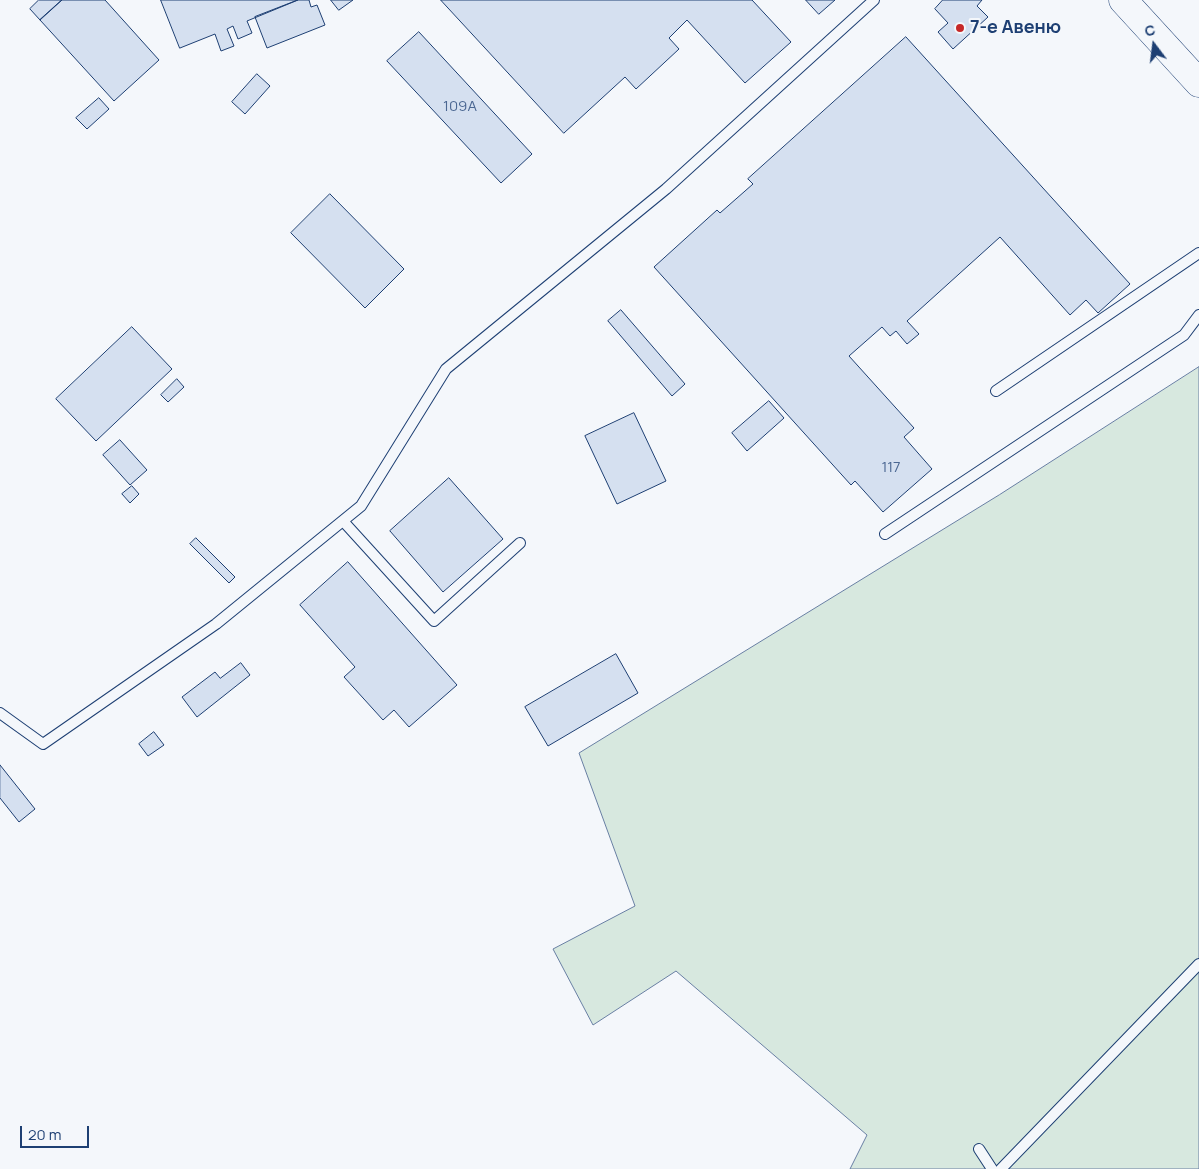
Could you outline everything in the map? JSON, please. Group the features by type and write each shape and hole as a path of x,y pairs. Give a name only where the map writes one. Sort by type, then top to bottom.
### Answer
{"main road":[{"path":"1123,0 1199,83"}],"lane":[{"path":"0,713 43,744 216,624 343,521 361,506 446,369 666,189 874,0"},
{"path":"996,392 1199,253"},
{"path":"885,534 1184,335 1199,314"},
{"path":"343,521 434,621 520,543"},
{"path":"1001,1169 1199,964"},
{"path":"979,1149 992,1169"}],"shaded area":[{"path":"1199,367 1199,1169 850,1169 867,1135 676,971 593,1025 553,949 635,906 579,753 999,495"}],"building":[{"path":"39,0 62,0 40,20 30,9"},
{"path":"62,0 105,0 159,60 114,101 40,20"},
{"path":"161,0 298,0 247,21 252,33 238,39 233,26 227,29 234,46 221,51 215,34 180,48"},
{"path":"298,0 309,0 311,7 317,5 325,25 267,48 255,17"},
{"path":"331,0 353,0 339,10"},
{"path":"441,0 752,0 791,42 745,83 687,20 669,38 679,49 636,89 625,77 564,133"},
{"path":"806,0 835,0 819,14"},
{"name":"7-е Авеню","path":"943,0 982,0 977,6 988,17 953,49 938,32 948,23 935,9"},
{"path":"419,32 532,154 501,183 387,61"},
{"path":"906,37 1130,284 1098,313 1086,300 1070,315 1000,237 907,321 919,334 907,344 896,331 890,336 882,327 849,356 914,428 904,437 932,469 883,512 855,481 851,485 654,267 717,210 720,213 753,184 748,179"},
{"path":"257,74 270,86 245,114 232,102"},
{"path":"99,98 109,109 87,129 76,118"},
{"path":"330,194 404,269 365,308 291,233"},
{"path":"621,310 685,384 672,396 608,321"},
{"path":"132,327 172,369 96,441 56,399"},
{"path":"177,379 184,387 168,402 161,395"},
{"path":"769,401 784,418 747,451 732,433"},
{"path":"634,413 666,481 617,504 585,436"},
{"path":"120,440 147,470 130,485 103,455"},
{"path":"449,478 503,539 443,592 390,531"},
{"path":"132,486 139,494 130,503 122,494"},
{"path":"196,538 235,577 229,583 190,544"},
{"path":"348,562 457,685 409,727 394,710 383,720 344,677 355,667 300,605"},
{"path":"616,654 638,693 548,746 525,707"},
{"path":"241,663 250,675 197,717 182,697 215,672 220,678"},
{"path":"154,732 164,745 148,756 139,744"},
{"path":"0,765 35,809 19,822 0,798"}],"place":[{"name":"7-е Авеню","path":"960,28"}]}
